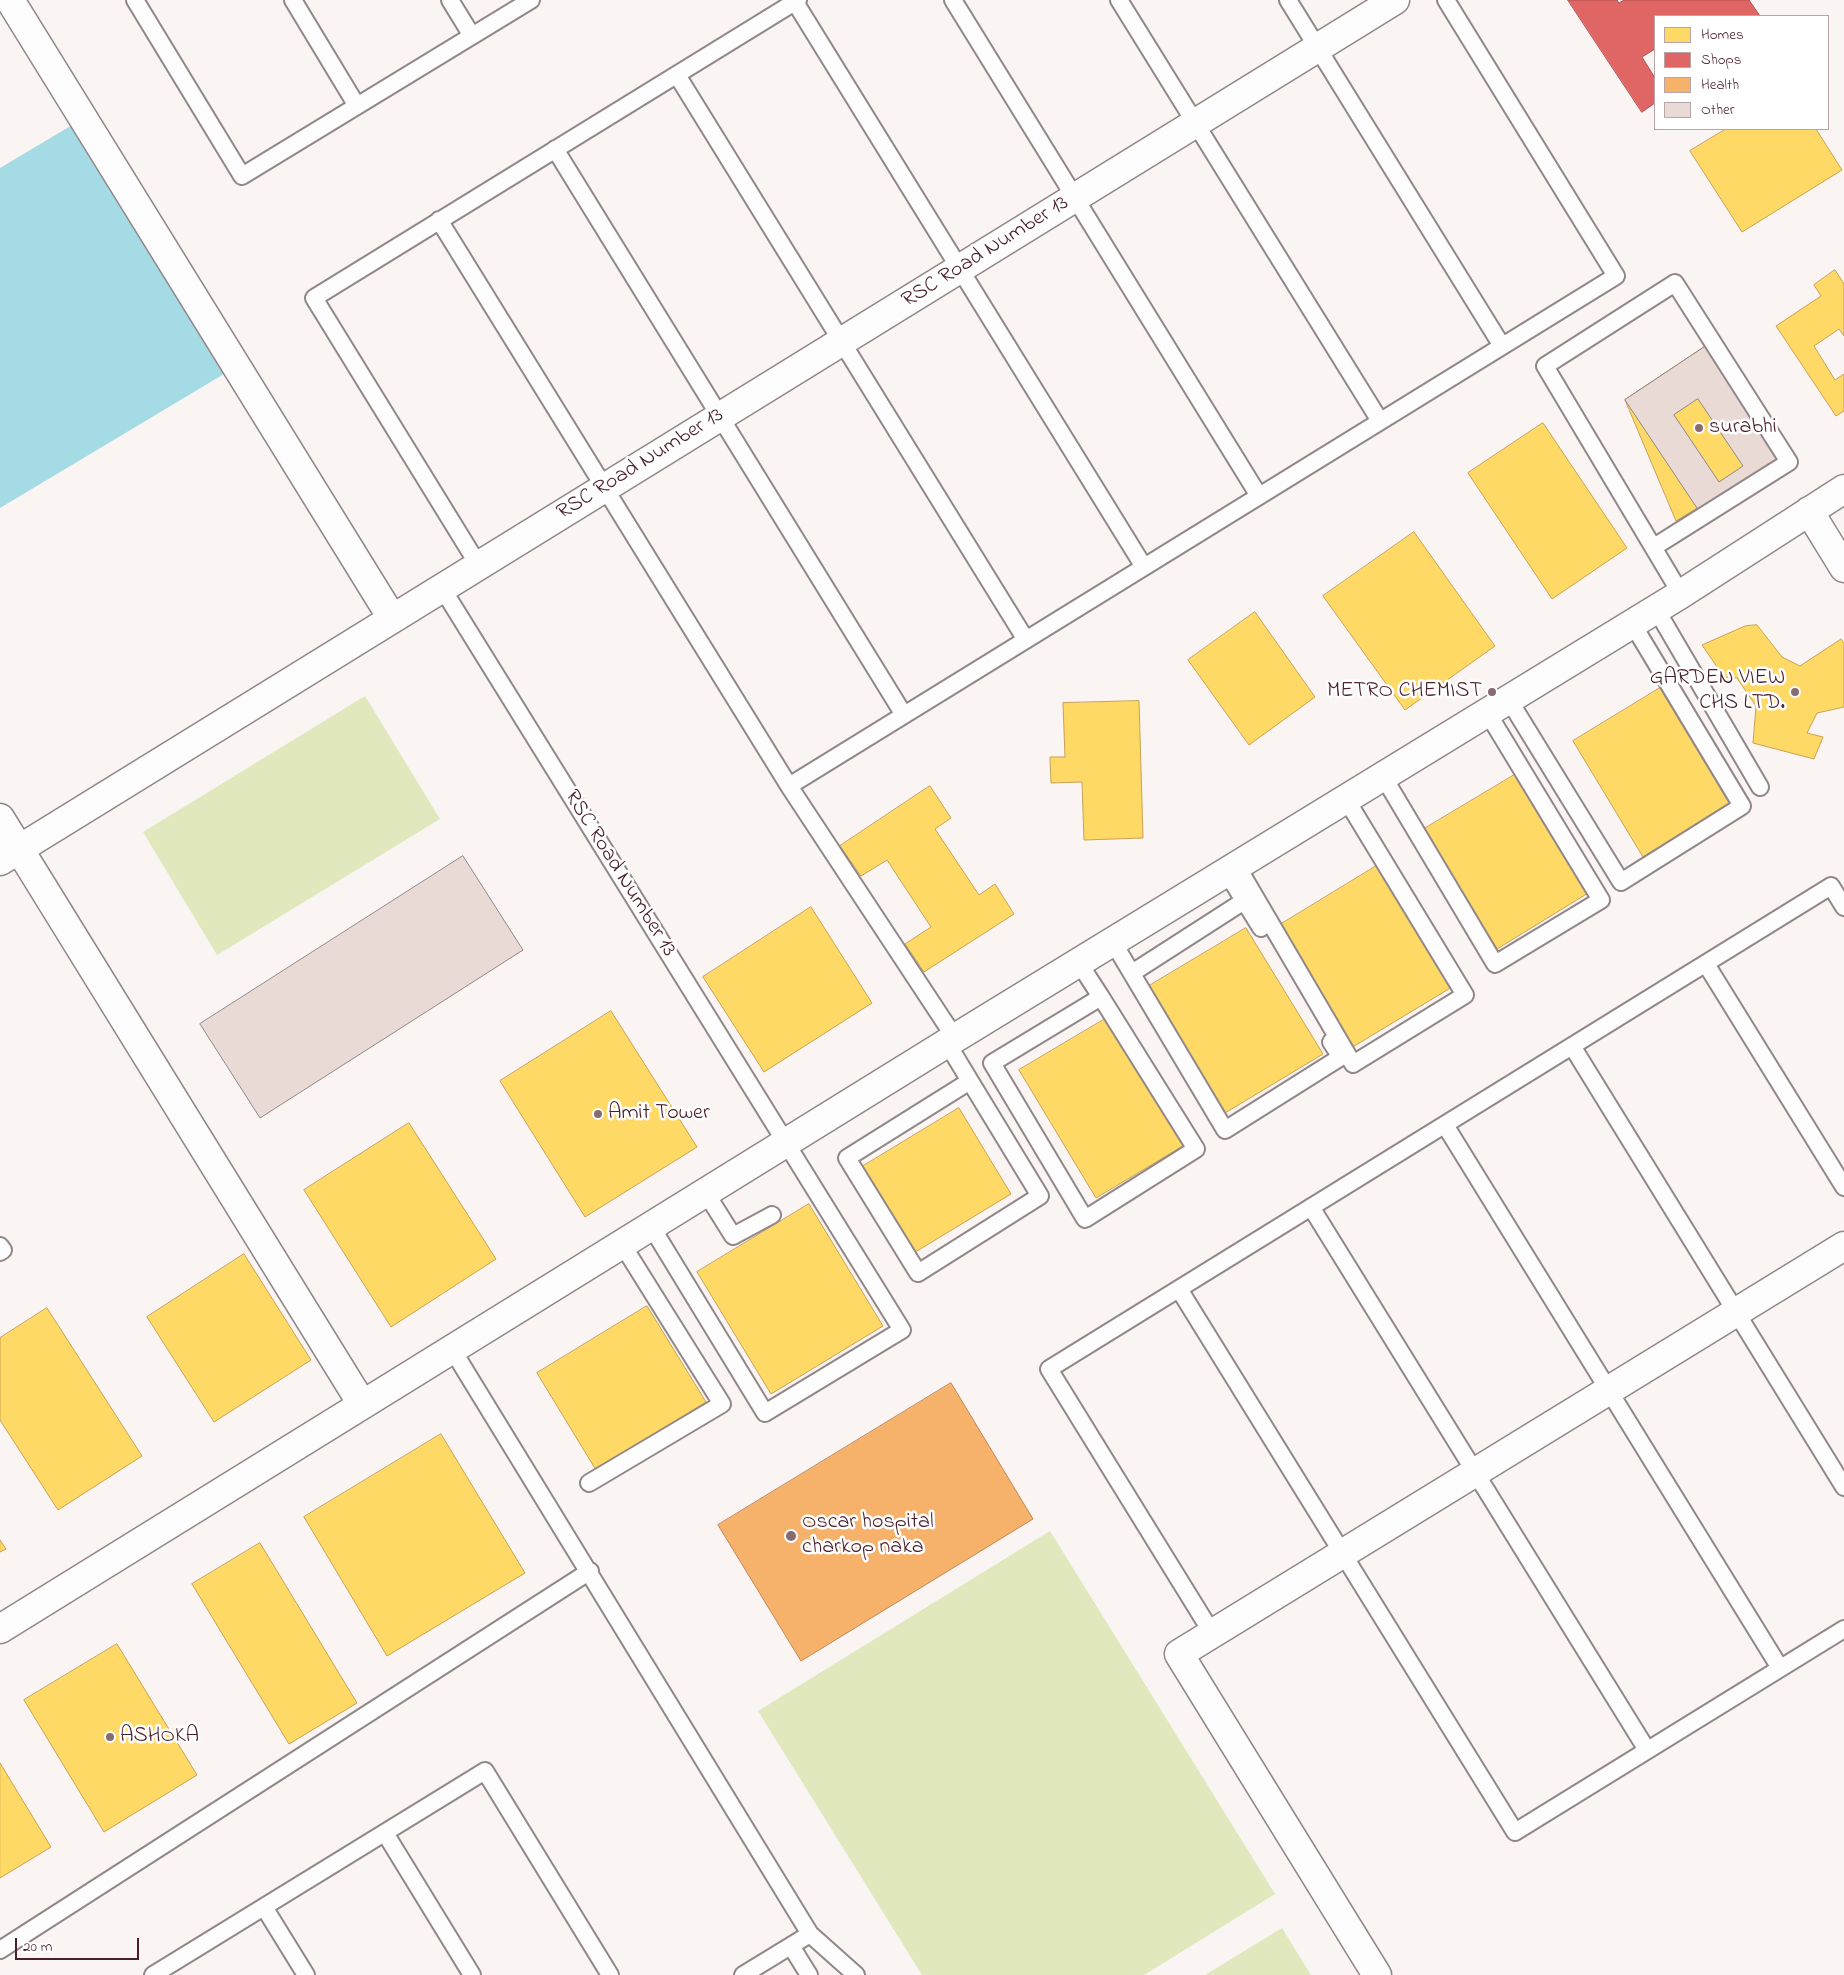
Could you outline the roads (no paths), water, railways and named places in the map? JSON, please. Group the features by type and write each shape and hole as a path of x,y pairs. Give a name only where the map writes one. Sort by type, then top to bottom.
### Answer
{"street":[{"path":"10,0 392,618"},
{"name":"RSC Road Number 13","path":"442,588 1395,0"},
{"path":"0,1628 785,1143 1681,594 1844,489"},
{"path":"1809,511 1844,568"},
{"path":"10,855 442,588"},
{"path":"0,818 10,855 362,1404"},
{"path":"1377,1975 1179,1654 1844,1246"}],"lane":[{"path":"135,0 242,176 531,0"},
{"path":"293,0 357,106"},
{"path":"450,0 472,36"},
{"path":"953,0 1259,496"},
{"path":"1119,0 1380,421"},
{"path":"1288,0 1502,346"},
{"path":"789,786 1616,276 1446,0"},
{"path":"479,566 314,298 797,1 1144,567"},
{"path":"677,74 1026,640"},
{"path":"555,149 904,714"},
{"path":"440,220 789,786 951,1041 970,1081 1040,1196 918,1273 847,1158 970,1081"},
{"path":"1654,547 1789,462 1675,283 1545,366 1681,594"},
{"name":"RSC Road Number 13","path":"442,588 902,1330 765,1413 651,1226"},
{"path":"1656,609 1760,787"},
{"path":"1498,706 1621,882 1742,806 1632,623"},
{"path":"1383,776 1494,964 1601,900 1498,706"},
{"path":"1232,869 1353,1064 1465,995 1346,799"},
{"path":"1113,942 1225,1130 1340,1057 1244,901 1232,869"},
{"path":"1212,1633 1049,1369 1831,886 1844,907"},
{"path":"1132,974 1244,901"},
{"path":"1079,963 1196,1149 1085,1219 992,1063 1101,998"},
{"path":"1706,964 1844,1187"},
{"path":"1572,1046 1844,1488"},
{"path":"1445,1125 1780,1668"},
{"path":"706,1192 733,1236 772,1215"},
{"path":"1311,1207 1647,1750"},
{"path":"589,1483 722,1404 622,1244"},
{"path":"0,1246 3,1250 0,1252"},
{"path":"1179,1289 1515,1832 1844,1629"},
{"path":"452,1349 590,1571 810,1934 856,1975"},
{"path":"0,1950 590,1571"},
{"path":"153,1975 485,1771 610,1975"},
{"path":"385,1833 472,1975"},
{"path":"264,1906 306,1975"},
{"path":"743,1975 810,1934"},
{"path":"791,1946 809,1975"}],"water":[{"path":"94,112 244,362 0,508 0,168"}],"place":[{"name":"surabhi","path":"1699,428"},
{"name":"METRO CHEMIST","path":"1492,692"},
{"name":"GARDEN VIEW CHS LTD.","path":"1795,692"},
{"name":"Amit Tower","path":"598,1114"},
{"name":"Oscar hospital charkop naka","path":"791,1536"},
{"name":"ASHOKA","path":"110,1737"}]}
